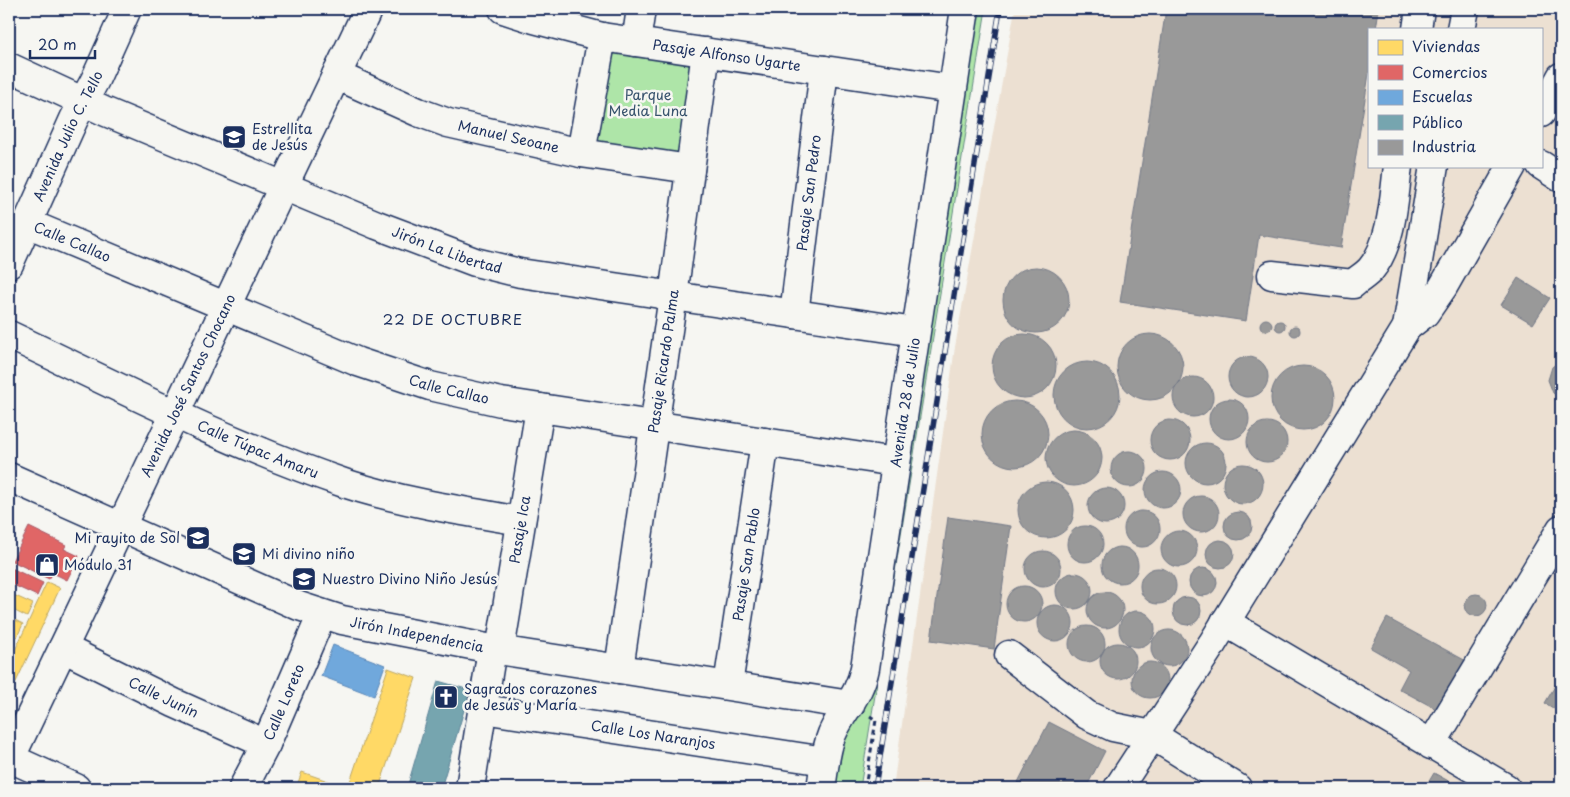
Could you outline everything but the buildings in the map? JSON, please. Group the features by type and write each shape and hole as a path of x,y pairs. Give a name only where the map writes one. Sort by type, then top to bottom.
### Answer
{"street":[{"name":"Avenida Julio C. Tello","path":"9,264 82,102 127,9"},
{"name":"Avenida José Santos Chocano","path":"10,754 63,648 368,9"},
{"name":"Pasaje Alfonso Ugarte","path":"503,9 602,37 952,90"},
{"path":"636,42 641,9"},
{"name":"Avenida 28 de Julio","path":"821,788 825,761 832,735 839,720 859,710 857,694 864,675 965,9"},
{"path":"1417,28 1420,9"},
{"path":"1461,28 1465,9"},
{"path":"581,153 602,37"},
{"name":"Pasaje Ricardo Palma","path":"619,669 706,52"},
{"name":"Jirón La Libertad","path":"9,67 82,102 377,225 475,262 520,273 915,332"},
{"name":"Pasaje San Pedro","path":"794,314 824,70"},
{"name":"Manuel Seoane","path":"336,75 418,112 448,123 581,153 690,169"},
{"path":"1542,111 1561,77"},
{"path":"1542,166 1561,178"},
{"path":"1272,275 1353,284 1370,270 1382,251 1392,214 1398,168"},
{"path":"1407,327 1434,168"},
{"path":"1118,788 1225,622 1407,327 1425,313 1443,288 1511,168"},
{"name":"Calle Callao","path":"27,223 358,362 430,386 501,402 895,462"},
{"name":"Calle Túpac Amaru","path":"9,335 262,452 345,483 428,505 521,521"},
{"name":"Pasaje Ica","path":"470,788 483,709 521,521 540,408"},
{"name":"Pasaje San Pablo","path":"728,686 765,442"},
{"name":"Jirón Independencia","path":"9,478 120,528 322,614 342,620 496,650 728,686 859,710"},
{"path":"1431,746 1561,529"},
{"name":"Calle Loreto","path":"244,788 266,744 322,614"},
{"path":"1225,622 1431,746 1506,788"},
{"name":"Calle Junín","path":"63,648 174,703 266,744"},
{"path":"1009,655 1086,714 1113,727 1152,735 1237,788"},
{"name":"Calle Los Naranjos","path":"483,709 825,761"},
{"path":"10,754 76,788"}],"path":[{"path":"859,710 876,720 865,788"}],"shaded area":[{"path":"1015,9 1561,9 1561,788 893,788 955,347"}],"green space":[{"path":"973,9 986,9 860,788 827,788 858,694"},
{"name":"Parque Media Luna","path":"612,49 701,62 685,161 595,145"}],"railway":[{"path":"875,788 1000,9"}],"place":[{"name":"Estrellita de Jesús","path":"234,137"},
{"name":"Mi rayito de Sol","path":"198,538"},
{"name":"Mi divino niño","path":"244,554"},
{"name":"Módulo 31","path":"47,565"},
{"name":"Nuestro Divino Niño Jesús","path":"304,579"},
{"name":"Sagrados corazones de Jesús y María","path":"446,697"}],"district":[{"name":"22 DE OCTUBRE","path":"453,320"}]}
